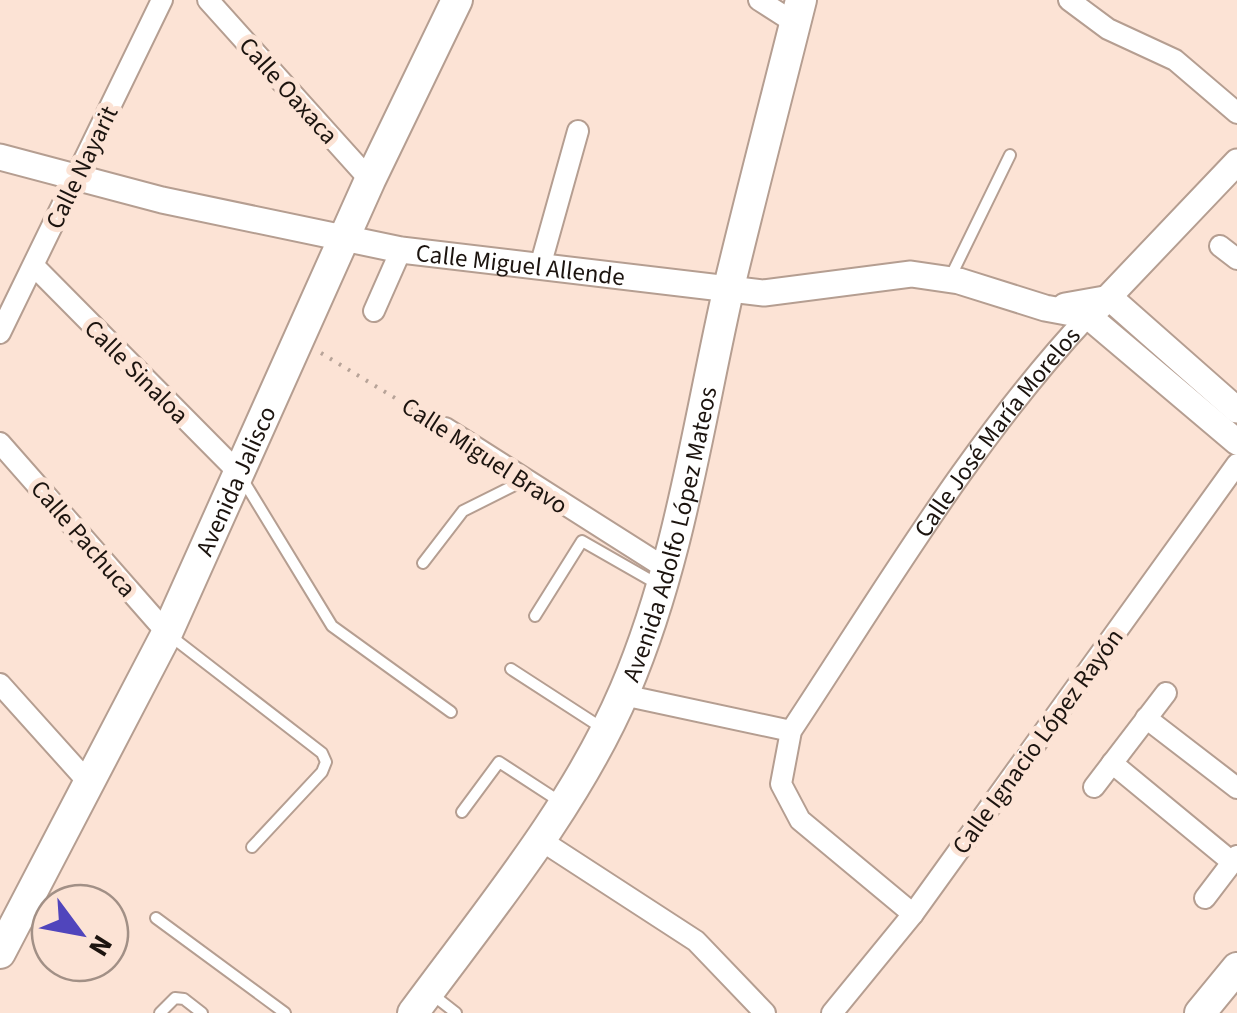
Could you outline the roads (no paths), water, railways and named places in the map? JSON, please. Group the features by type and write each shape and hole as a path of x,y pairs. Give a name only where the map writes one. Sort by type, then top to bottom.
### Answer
{"main road":[{"name":"Avenida Jalisco","path":"0,953 8,911 88,783 168,633 370,180 457,0"},
{"name":"Avenida Adolfo López Mateos","path":"421,1002 563,803 623,694 667,580 730,287 798,12"},
{"path":"1200,1013 1237,968"}],"street":[{"name":"Calle Nayarit","path":"0,333 162,0"},
{"name":"Calle Oaxaca","path":"208,0 370,180"},
{"path":"759,0 798,12"},
{"path":"1069,0 1108,29 1175,60 1237,112"},
{"path":"541,263 578,131"},
{"name":"Calle Miguel Allende","path":"0,158 401,250 541,263 764,293 911,274 948,280 1088,316 1237,442"},
{"name":"Calle José María Morelos","path":"912,914 800,820 781,784 791,731 1026,382 1237,162"},
{"path":"1220,246 1237,260"},
{"path":"374,311 401,250"},
{"name":"Calle Sinaloa","path":"34,266 240,475"},
{"name":"Calle Miguel Allende","path":"1045,308 1110,298"},
{"path":"1110,298 1237,410"},
{"name":"Calle Miguel Bravo","path":"445,428 667,580"},
{"name":"Calle Pachuca","path":"0,444 168,633"},
{"name":"Calle Ignacio López Rayón","path":"840,1010 1237,464"},
{"path":"0,684 88,783"},
{"path":"1094,787 1166,693"},
{"path":"623,694 791,731"},
{"path":"1146,718 1237,788"},
{"path":"1112,763 1235,859 1205,898"},
{"path":"539,840 696,941 765,1013"}],"lane":[{"path":"948,280 1010,155"},
{"path":"240,475 332,626 451,712"},
{"path":"424,563 449,524 463,512 523,481"},
{"path":"534,616 582,541 667,580"},
{"path":"168,633 322,753 326,762 322,772 252,847"},
{"path":"511,669 604,730"},
{"path":"462,812 499,762 563,803"},
{"path":"156,918 285,1013"},
{"path":"160,1013 175,998 184,999 202,1013"},
{"path":"421,1002 455,1013"}]}
